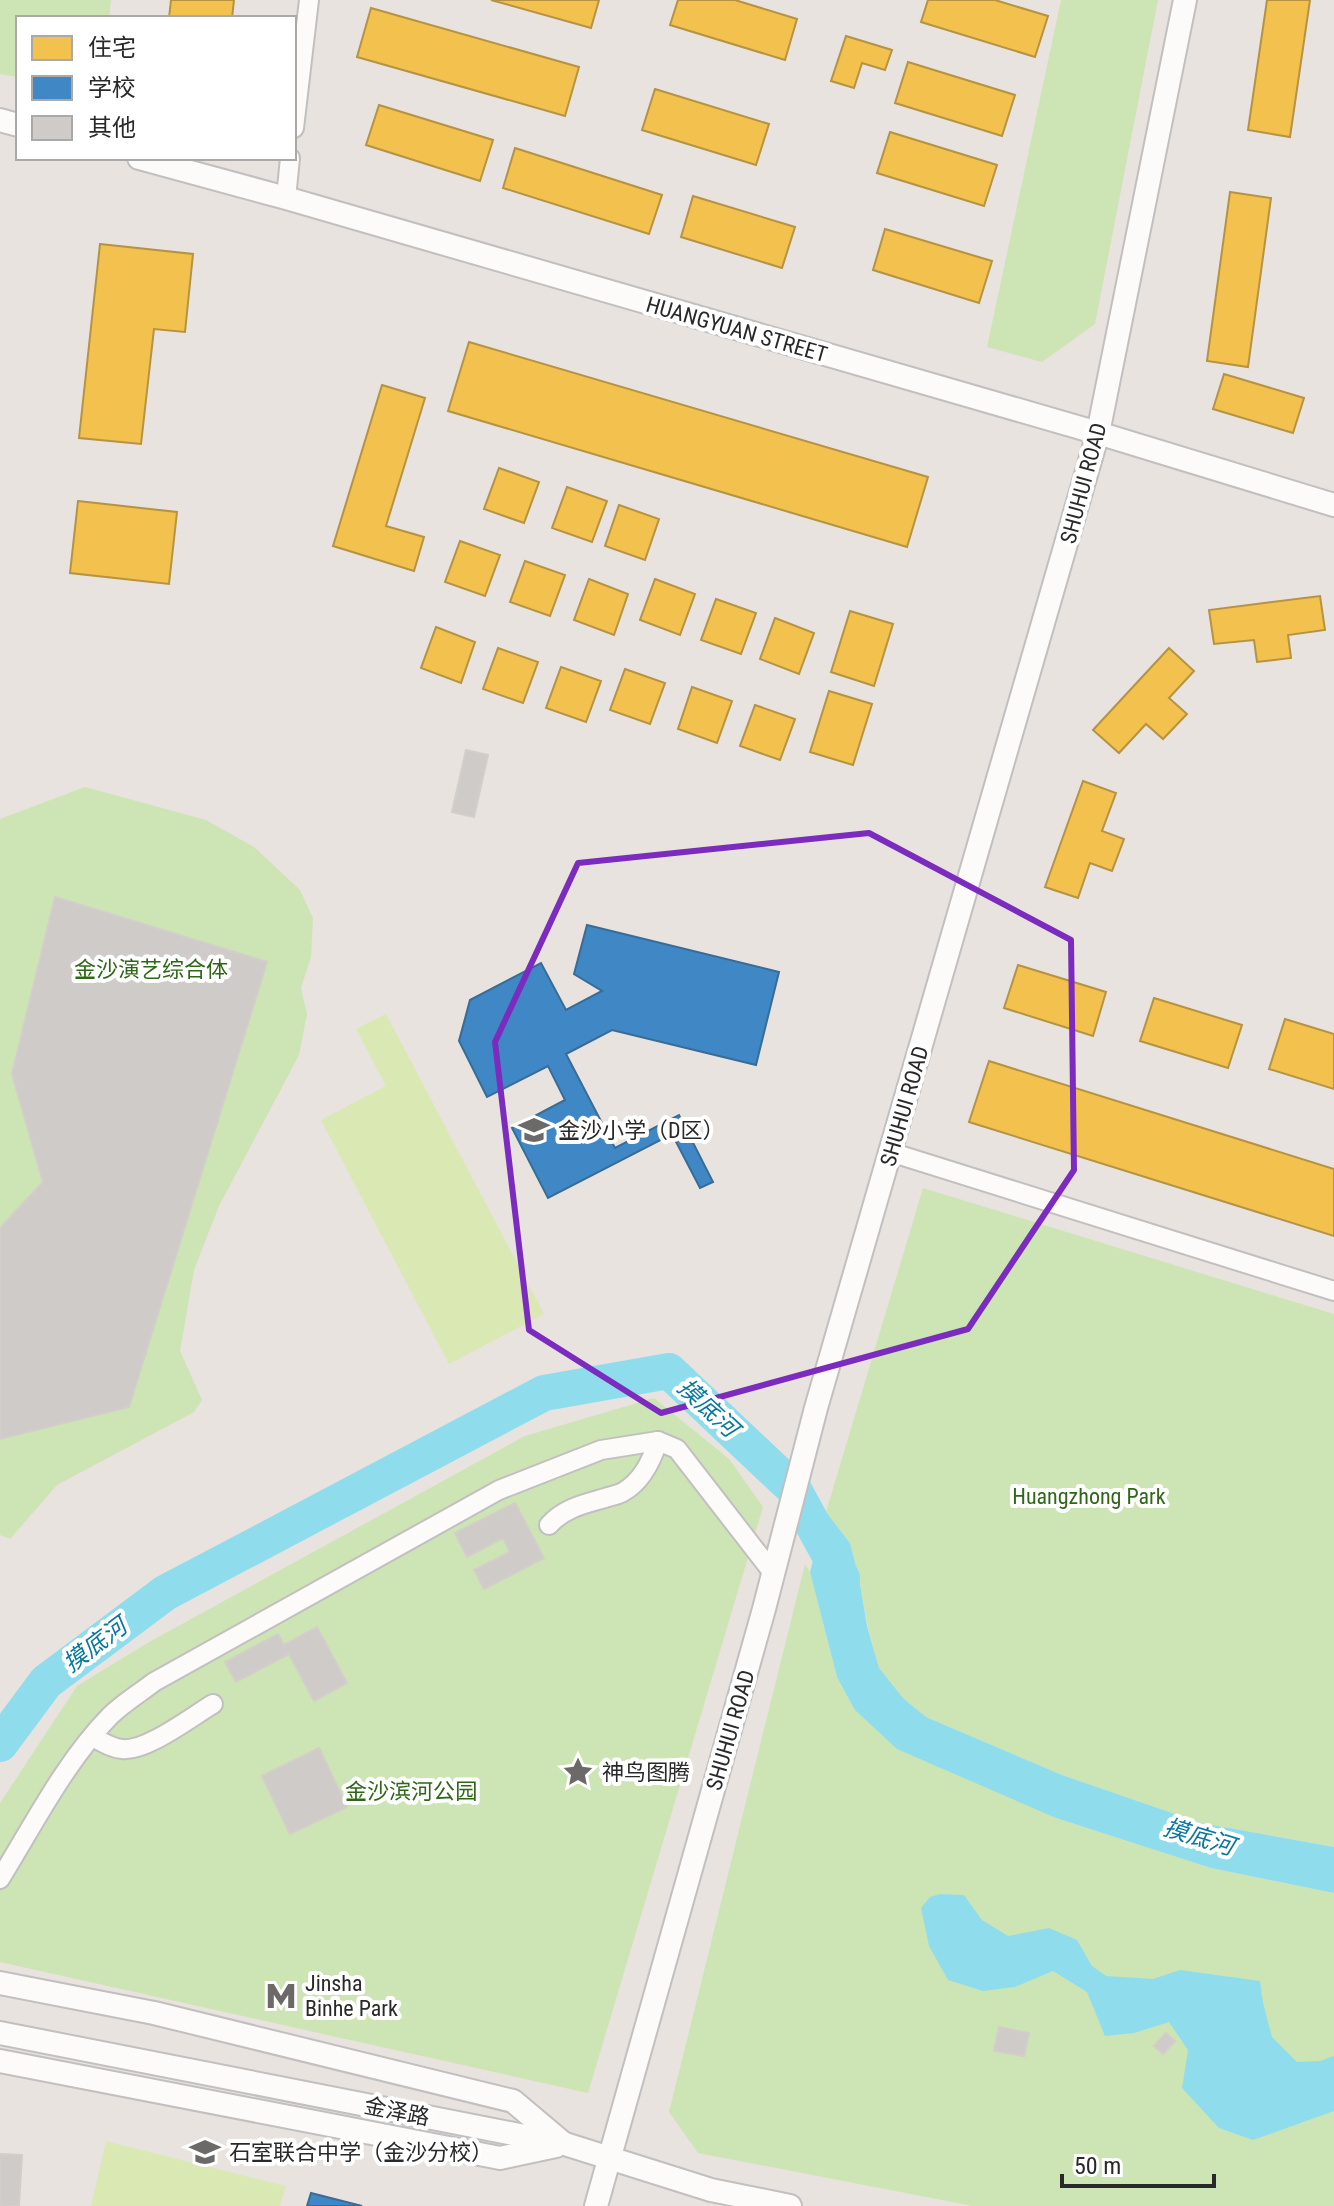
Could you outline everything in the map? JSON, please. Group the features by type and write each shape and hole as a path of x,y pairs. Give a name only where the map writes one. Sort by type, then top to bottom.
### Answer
{"street":[{"path":"296,111 309,0"},
{"name":"SHUHUI ROAD","path":"596,2206 890,1152 1098,433 1185,0"},
{"name":"HUANGYUAN STREET","path":"146,160 1098,433 1334,505"},
{"path":"286,198 290,160"},
{"path":"890,1152 1334,1291"},
{"path":"549,1525 558,1515 578,1506 623,1493 653,1459 658,1441"},
{"path":"0,1879 51,1796 111,1715 154,1682 499,1490 601,1450 658,1441 677,1449 773,1573"},
{"path":"93,1737 107,1746 124,1750 144,1746 213,1704"},
{"path":"0,1983 154,2013 513,2101 565,2144"},
{"name":"金泽路","path":"0,2033 565,2144 711,2190 790,2206"},
{"path":"0,2061 500,2158 565,2144"}],"highlighted area":[{"path":"869,833 1071,940 1074,1170 968,1329 661,1413 529,1330 495,1042 578,863"}],"green space":[{"path":"0,0 111,0 109,16 16,16 16,77 0,74"},
{"path":"1061,0 1158,0 1095,324 1042,362 987,347"},
{"name":"金沙演艺综合体","path":"85,787 206,820 254,847 300,890 313,918 311,957 301,988 307,1014 299,1055 219,1206 194,1270 180,1351 202,1400 194,1412 57,1485 10,1539 0,1535 0,819"},
{"path":"386,1014 544,1314 449,1364 321,1120 386,1086 356,1029"},
{"name":"Huangzhong Park","path":"923,1188 1334,1314 1334,1847 1201,1823 1062,1775 926,1717 904,1699 879,1668 850,1543 826,1512"},
{"name":"金沙滨河公园","path":"654,1398 729,1459 763,1507 588,2093 0,1962 0,1803 77,1686 149,1642 525,1436"},
{"path":"805,1564 810,1572 837,1677 1056,1818 1211,1868 1334,1893 1334,2206 973,2206 698,2153 669,2112"},
{"path":"106,2141 286,2186 280,2206 91,2206"}],"water":[{"path":"826,1512 850,1543 879,1668 904,1699 926,1717 1062,1775 1201,1823 1334,1847 1334,1893 1211,1868 1056,1818 897,1749 855,1710 837,1677 810,1572"},
{"path":"940,1894 964,1895 982,1920 1008,1936 1049,1928 1077,1940 1092,1966 1106,1976 1153,1979 1180,1970 1260,1981 1272,2037 1297,2062 1320,2061 1334,2056 1334,2111 1253,2140 1219,2128 1182,2088 1188,2050 1169,2022 1134,2033 1105,2036 1087,1992 1053,1971 1015,1987 983,1991 948,1980 929,1946 921,1908 930,1897"}],"building: 住宅":[{"path":"171,0 234,0 232,16 169,16"},
{"path":"491,0 599,0 591,28"},
{"path":"678,0 735,0 797,19 785,60 670,25"},
{"path":"928,0 995,0 1048,16 1035,57 921,22"},
{"path":"1267,0 1310,0 1290,137 1248,130"},
{"path":"371,8 579,67 565,116 357,57"},
{"path":"846,36 892,50 885,70 862,63 854,88 831,81"},
{"path":"908,62 1015,95 1002,136 895,103"},
{"path":"655,89 769,124 756,165 642,130"},
{"path":"379,105 493,140 480,181 366,145"},
{"path":"890,132 997,165 984,206 877,173"},
{"path":"515,148 662,195 649,234 503,188"},
{"path":"1230,192 1271,198 1248,367 1207,361"},
{"path":"693,196 795,227 782,268 681,237"},
{"path":"885,229 992,261 979,303 873,270"},
{"path":"100,244 193,254 185,332 154,329 141,444 79,438"},
{"path":"469,342 928,477 907,547 448,411"},
{"path":"1224,374 1304,398 1293,433 1213,409"},
{"path":"382,385 425,398 386,526 424,537 414,571 333,546"},
{"path":"499,468 539,482 524,523 484,509"},
{"path":"567,487 607,501 592,542 552,528"},
{"path":"78,501 177,512 169,584 70,573"},
{"path":"619,505 659,519 645,560 605,546"},
{"path":"460,541 500,555 485,596 445,582"},
{"path":"525,561 565,575 550,616 510,602"},
{"path":"589,579 628,594 614,635 574,620"},
{"path":"655,579 695,594 680,635 640,620"},
{"path":"1320,596 1325,630 1288,635 1291,658 1257,662 1254,640 1214,644 1209,610"},
{"path":"716,599 756,613 741,654 701,640"},
{"path":"850,611 893,624 874,686 831,672"},
{"path":"775,618 814,633 799,674 760,659"},
{"path":"436,627 475,642 461,683 421,668"},
{"path":"498,648 538,662 523,703 483,689"},
{"path":"1169,648 1194,671 1169,698 1187,714 1163,739 1146,724 1119,753 1093,730"},
{"path":"561,667 601,681 586,722 546,708"},
{"path":"625,669 665,683 650,724 610,710"},
{"path":"692,687 732,701 717,743 678,729"},
{"path":"829,691 872,704 853,765 810,752"},
{"path":"755,705 795,719 780,760 740,746"},
{"path":"1083,781 1116,793 1102,831 1124,839 1112,871 1090,863 1078,898 1045,887"},
{"path":"1018,965 1106,992 1093,1036 1004,1008"},
{"path":"1154,998 1242,1025 1228,1068 1140,1041"},
{"path":"1285,1019 1334,1034 1334,1089 1269,1069"},
{"path":"989,1061 1334,1169 1334,1236 969,1122"}],"building: 学校":[{"path":"587,925 779,972 756,1065 612,1030 566,1054 615,1148 679,1115 713,1182 700,1188 672,1134 548,1198 512,1128 565,1100 548,1066 487,1097 459,1041 470,1000 541,963 566,1010 602,991 574,974"},
{"path":"311,2193 362,2206 307,2206"}],"building: 其他":[{"path":"466,750 488,755 474,817 452,812"},
{"path":"55,897 267,962 129,1407 0,1439 0,1228 43,1182 12,1074"},
{"path":"515,1503 544,1558 484,1589 474,1570 510,1552 503,1538 467,1557 455,1533"},
{"path":"317,1627 347,1683 314,1701 289,1654 236,1682 225,1662 278,1634 284,1645"},
{"path":"319,1748 347,1807 290,1834 262,1776"},
{"path":"999,2027 1029,2033 1024,2056 994,2051"},
{"path":"1166,2033 1175,2041 1163,2054 1154,2046"},
{"path":"0,2154 22,2155 19,2206 0,2206"}],"waterway":[{"name":"摸底河","path":"0,1744 46,1682 165,1593 544,1393 669,1371 793,1488 842,1578"}],"place":[{"name":"金沙小学（D区）","path":"534,1130"},
{"name":"神鸟图腾","path":"578,1772"},
{"name":"Jinsha Binhe Park","path":"281,1996"},
{"name":"石室联合中学（金沙分校）","path":"205,2152"}]}
